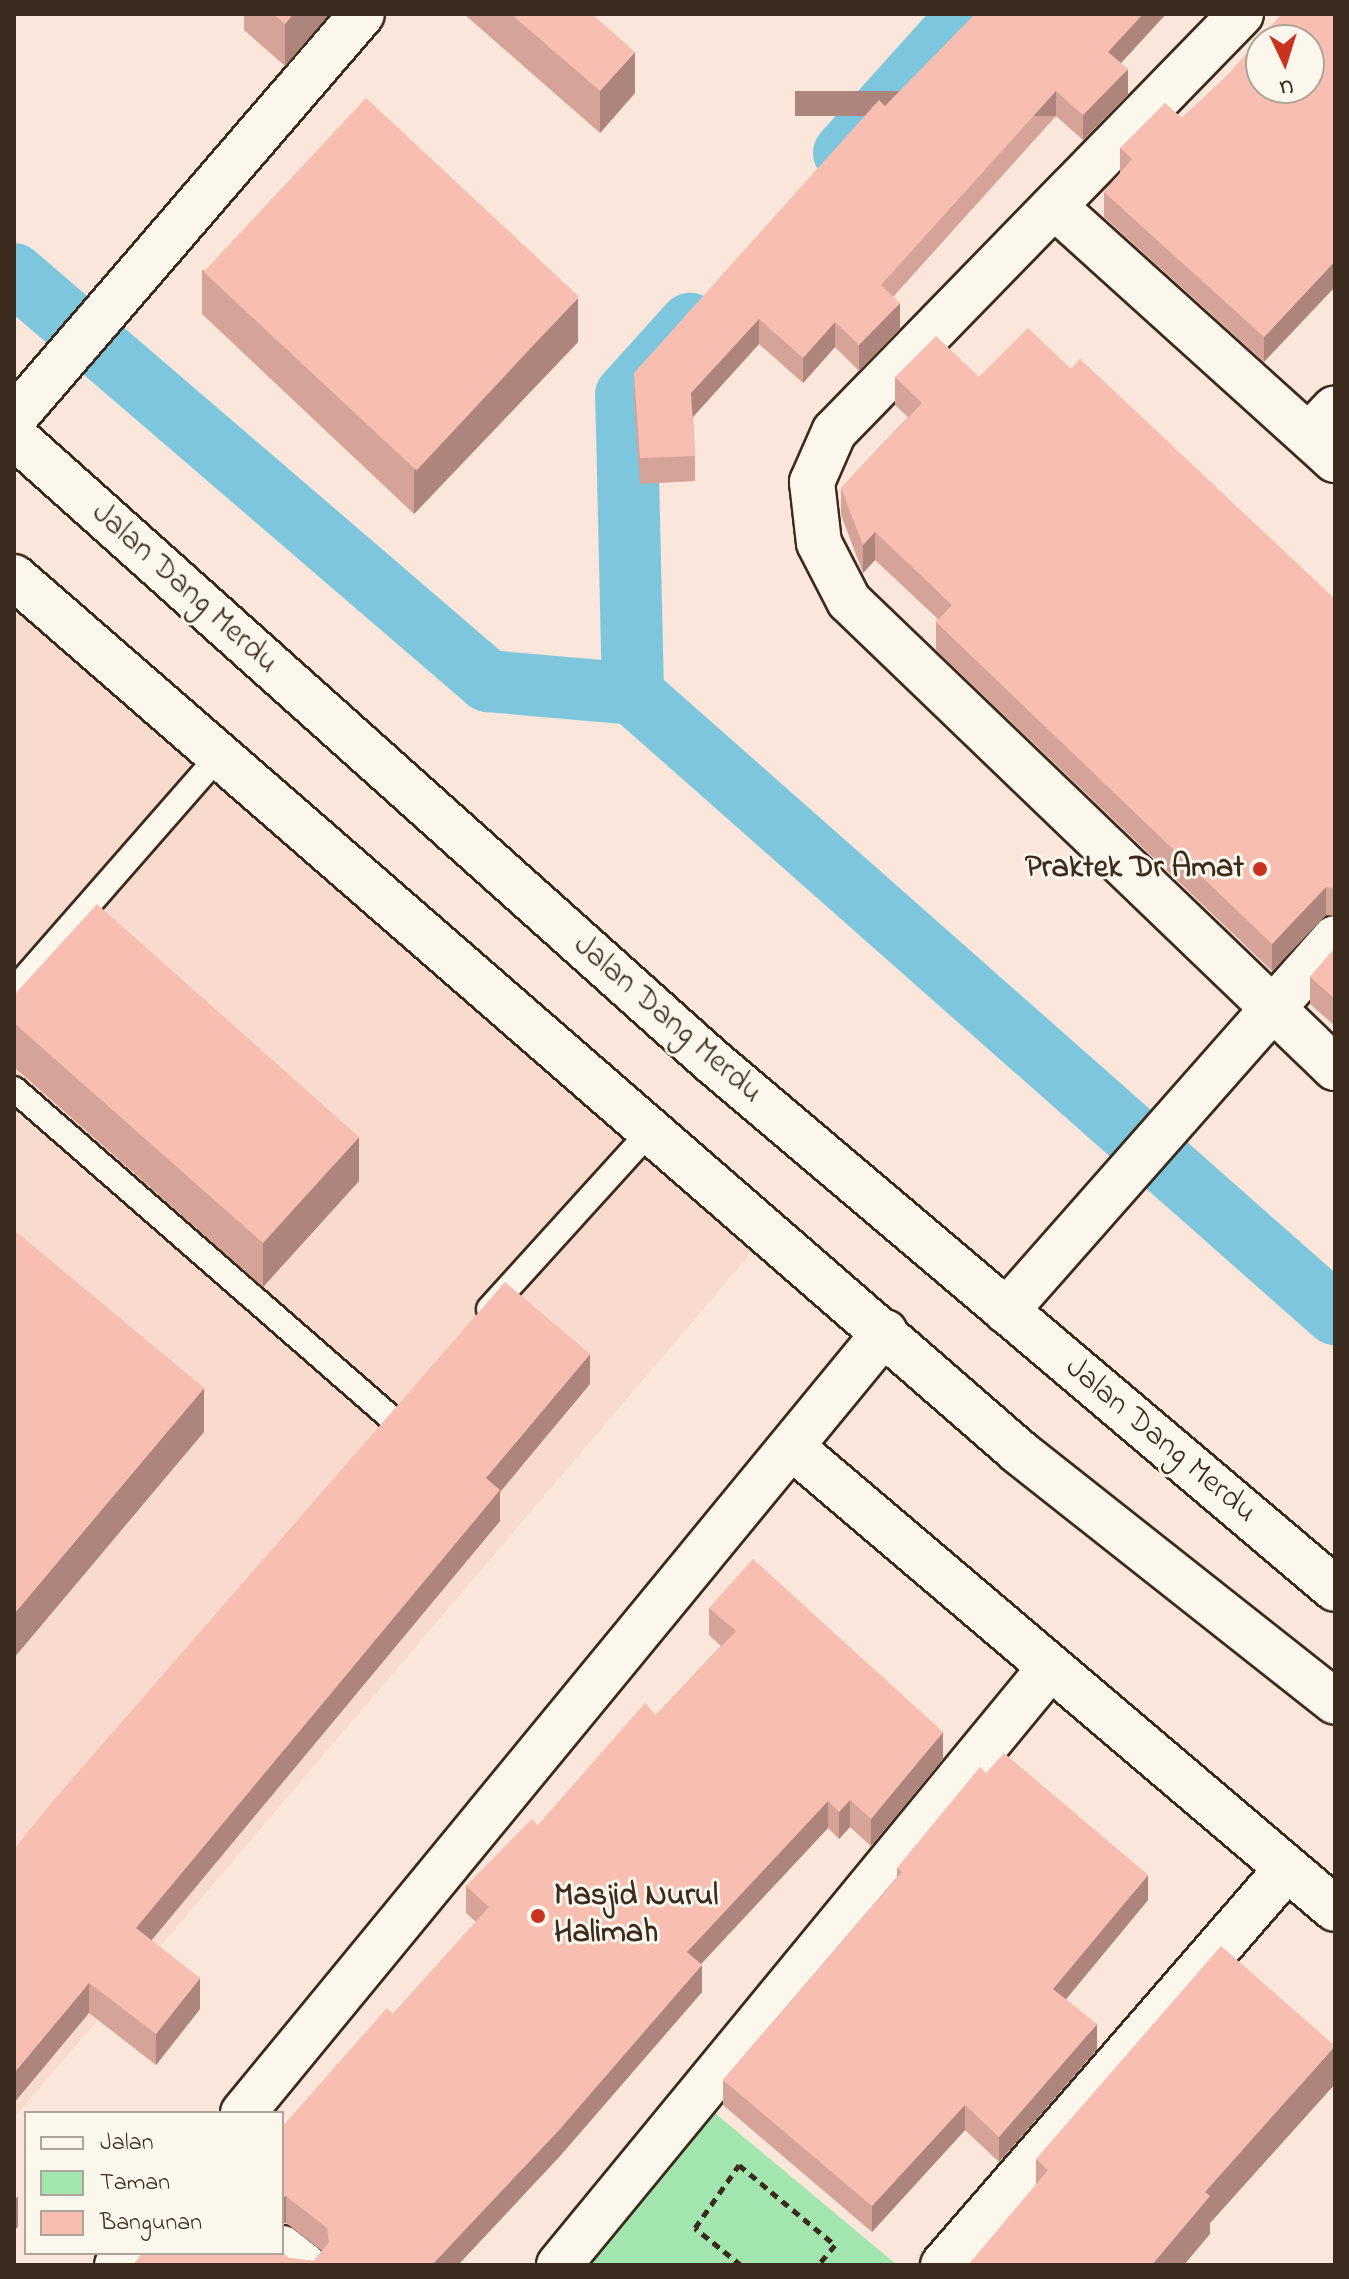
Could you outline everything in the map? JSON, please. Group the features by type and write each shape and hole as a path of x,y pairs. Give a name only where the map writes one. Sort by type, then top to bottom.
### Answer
{"street":[{"path":"14,418 59,359 362,14"},
{"path":"1241,14 1056,208 834,432 812,482 819,543 849,601 1267,1010 1335,1068"},
{"path":"1056,208 1326,434"},
{"name":"Jalan Dang Merdu","path":"14,436 713,1062 1335,1589"},
{"path":"14,577 653,1128 1019,1452 1335,1702"},
{"path":"1006,1311 1208,1076 1335,938"},
{"path":"245,2111 794,1449 885,1332"},
{"path":"794,1449 1048,1670 1285,1871 1335,1909"},
{"path":"559,2265 1048,1670"},
{"path":"943,2265 1285,1871"},
{"path":"284,2250 304,2265"}],"lane":[{"path":"14,990 219,756"},
{"path":"14,1089 390,1417"},
{"path":"475,1325 653,1128"},
{"path":"370,1441 411,1394"}],"path":[{"path":"741,2265 695,2228 739,2165 835,2245 818,2265"}],"shaded area":[{"path":"14,561 752,1252 14,2118"}],"green space":[{"path":"697,2098 897,2265 559,2265"}],"building":[{"path":"273,14 293,14 285,24"},
{"path":"511,14 592,14 635,52 600,91"},
{"path":"975,14 1143,14 1108,52 1128,69 1083,115 1056,91 881,285 900,303 859,345 835,322 803,358 759,319 691,393 695,456 640,458 634,373 879,100 885,106"},
{"path":"1282,14 1335,14 1335,261 1264,337 1104,192 1132,159 1120,148 1165,103 1182,118 1245,56 1245,104 1325,104 1325,24 1273,24"},
{"path":"366,98 579,296 417,471 204,272"},
{"path":"1028,328 1071,369 1080,359 1335,599 1335,889 1326,887 1272,944 936,622 952,605 875,532 863,545 841,488 922,403 895,377 936,336 979,377"},
{"path":"97,904 359,1137 263,1243 14,1023 14,995"},
{"path":"1335,948 1335,999 1310,977"},
{"path":"14,1230 204,1388 14,1614"},
{"path":"505,1282 590,1354 486,1478 500,1490 136,1928 200,1978 156,2034 89,1983 14,2073 14,1849"},
{"path":"753,1559 943,1732 871,1819 850,1800 839,1812 828,1801 687,1952 702,1965 560,2129 432,2265 133,2265 140,2255 284,2254 289,2258 314,2261 329,2242 327,2228 284,2197 284,2125 387,2008 393,2014 489,1907 466,1886 532,1819 538,1825 645,1703 656,1715 736,1631 709,1608"},
{"path":"1004,1753 1148,1875 1053,1989 1097,2024 999,2137 965,2105 872,2206 723,2080 902,1872 897,1868 980,1767 986,1773"},
{"path":"1221,1946 1335,2046 1205,2192 1210,2196 1152,2265 968,2265 1048,2170 1036,2159"}],"waterway":[{"path":"844,153 969,14"},
{"path":"14,274 488,681 633,694 1335,1314"},
{"path":"633,694 626,395 690,324"}],"place":[{"name":"Praktek Dr Amat","path":"1260,869"},
{"name":"Masjid Nurul Halimah","path":"538,1916"}]}
